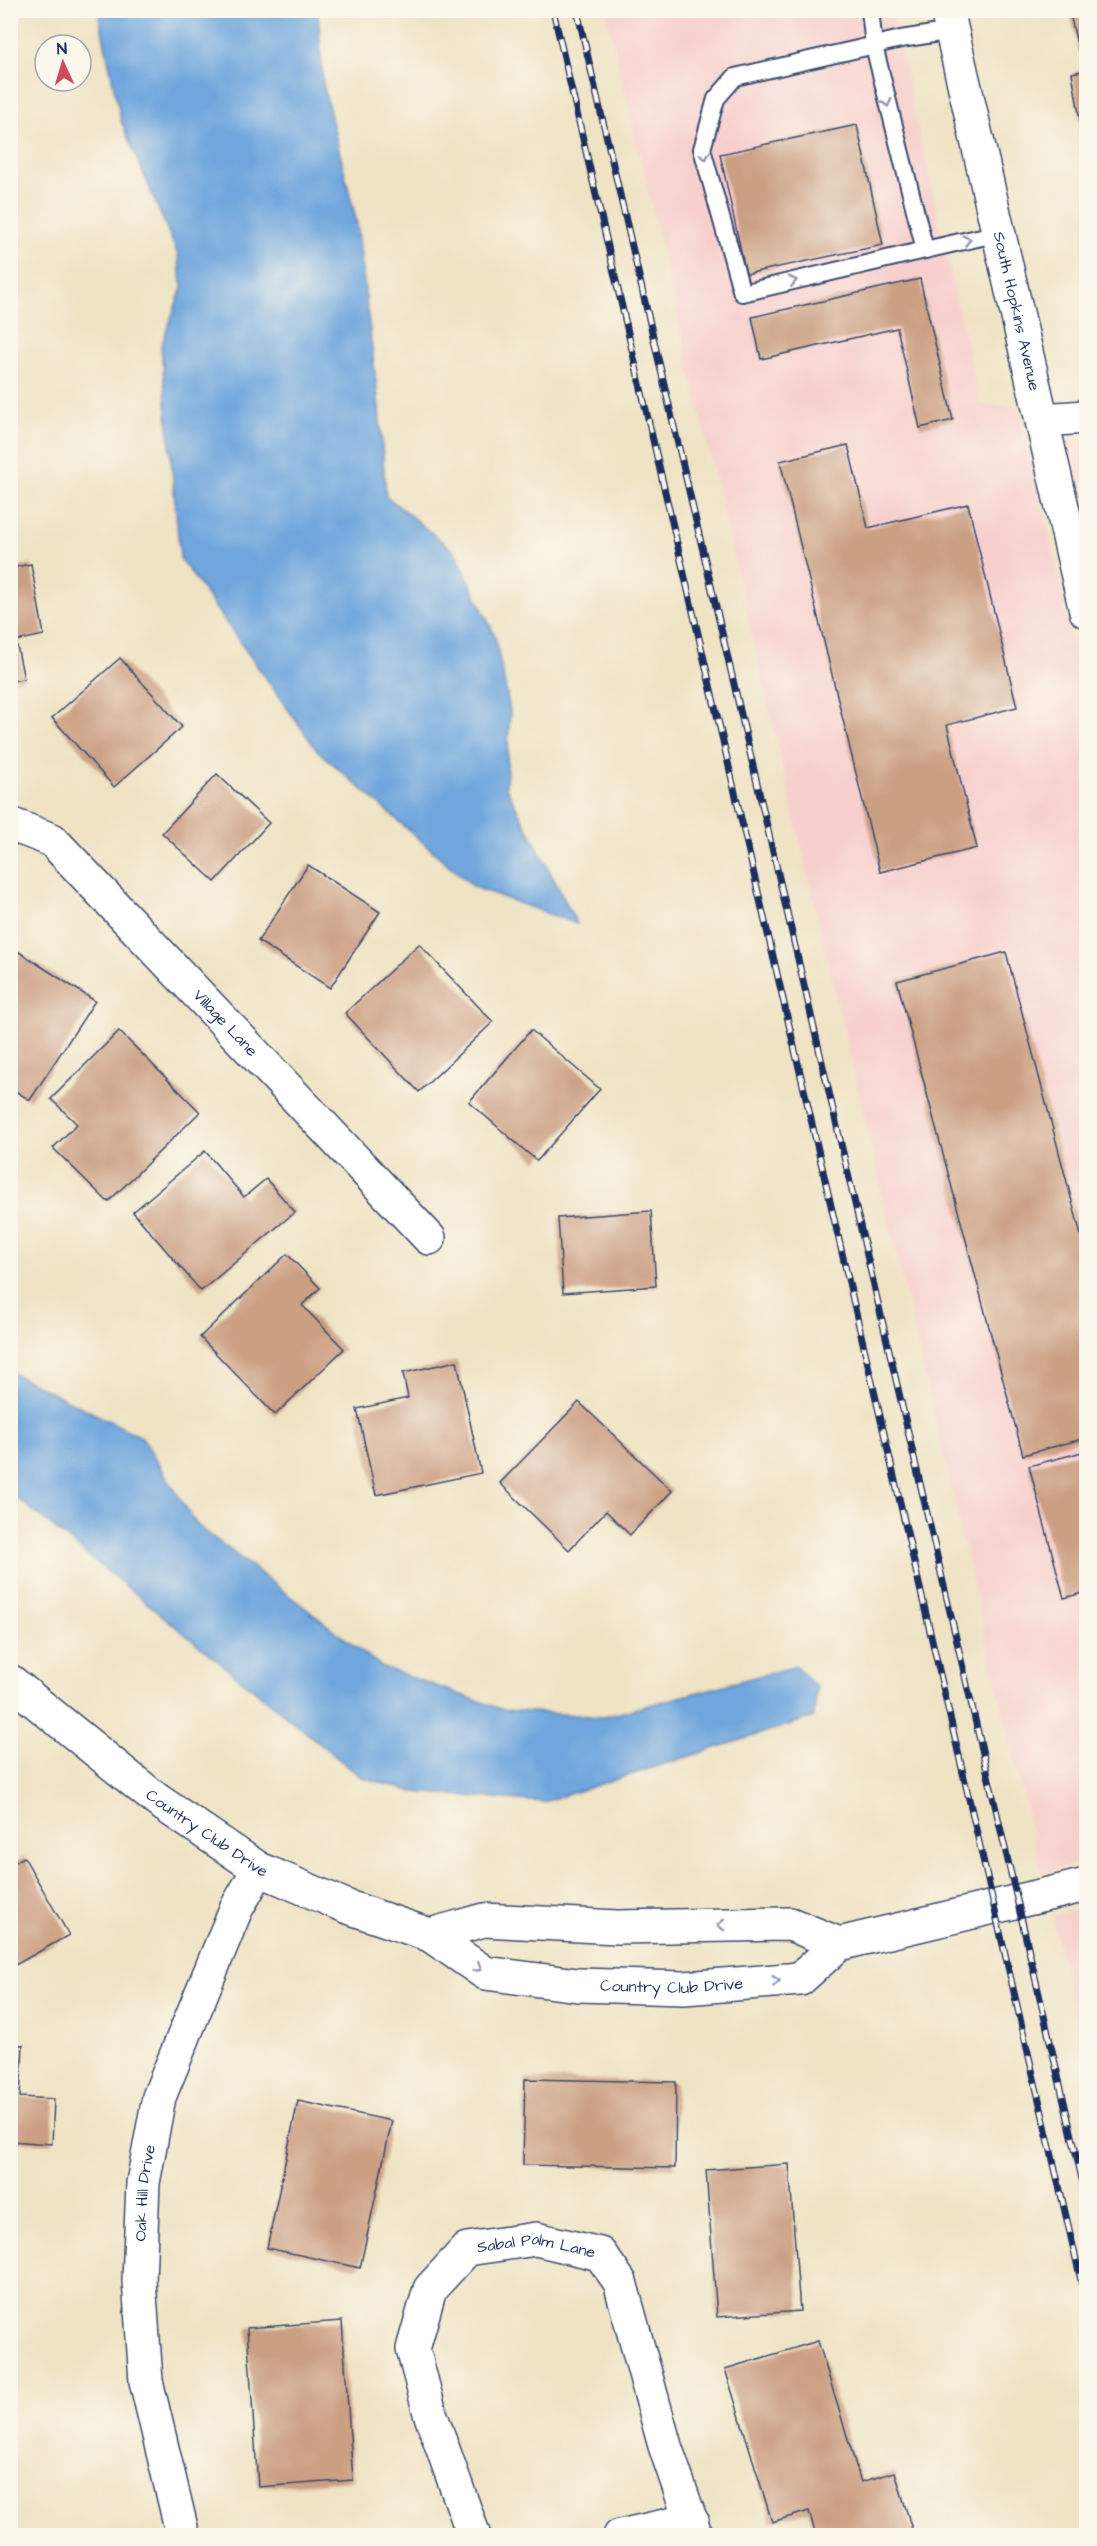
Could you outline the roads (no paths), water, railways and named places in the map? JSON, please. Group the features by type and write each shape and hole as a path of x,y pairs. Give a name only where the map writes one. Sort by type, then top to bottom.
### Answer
{"street":[{"name":"South Hopkins Avenue","path":"950,21 1086,611"},
{"path":"1042,420 1086,417"},
{"name":"Village Lane","path":"10,824 52,840 429,1238"},
{"name":"Country Club Drive","path":"10,1681 157,1800 259,1869 348,1907 430,1935 485,1973 578,1985 684,1988 800,1979 839,1944 1086,1885"},
{"name":"Oak Hill Drive","path":"183,2535 146,2380 139,2280 143,2183 159,2097 236,1909 259,1869"},
{"path":"430,1935 484,1920 617,1926 790,1924 839,1944"},
{"name":"Sabal Palm Lane","path":"474,2535 430,2414 413,2349 430,2289 467,2249 536,2239 600,2254 620,2282 665,2446 694,2528 620,2535"}],"lane":[{"path":"870,10 874,46 925,250"},
{"path":"950,21 874,46 735,76 716,99 702,149 742,293 999,233"}],"water":[{"path":"98,11 318,11 323,84 357,224 379,407 386,496 456,553 495,636 510,710 506,787 577,924 474,887 317,750 180,558 161,346 182,288 178,255 121,121"},
{"path":"10,1372 142,1437 196,1524 382,1667 504,1710 604,1717 796,1666 816,1688 814,1717 544,1802 414,1792 361,1777 11,1493"}],"railway":[{"path":"553,10 1086,2302"},
{"path":"577,10 1086,2196"}]}
